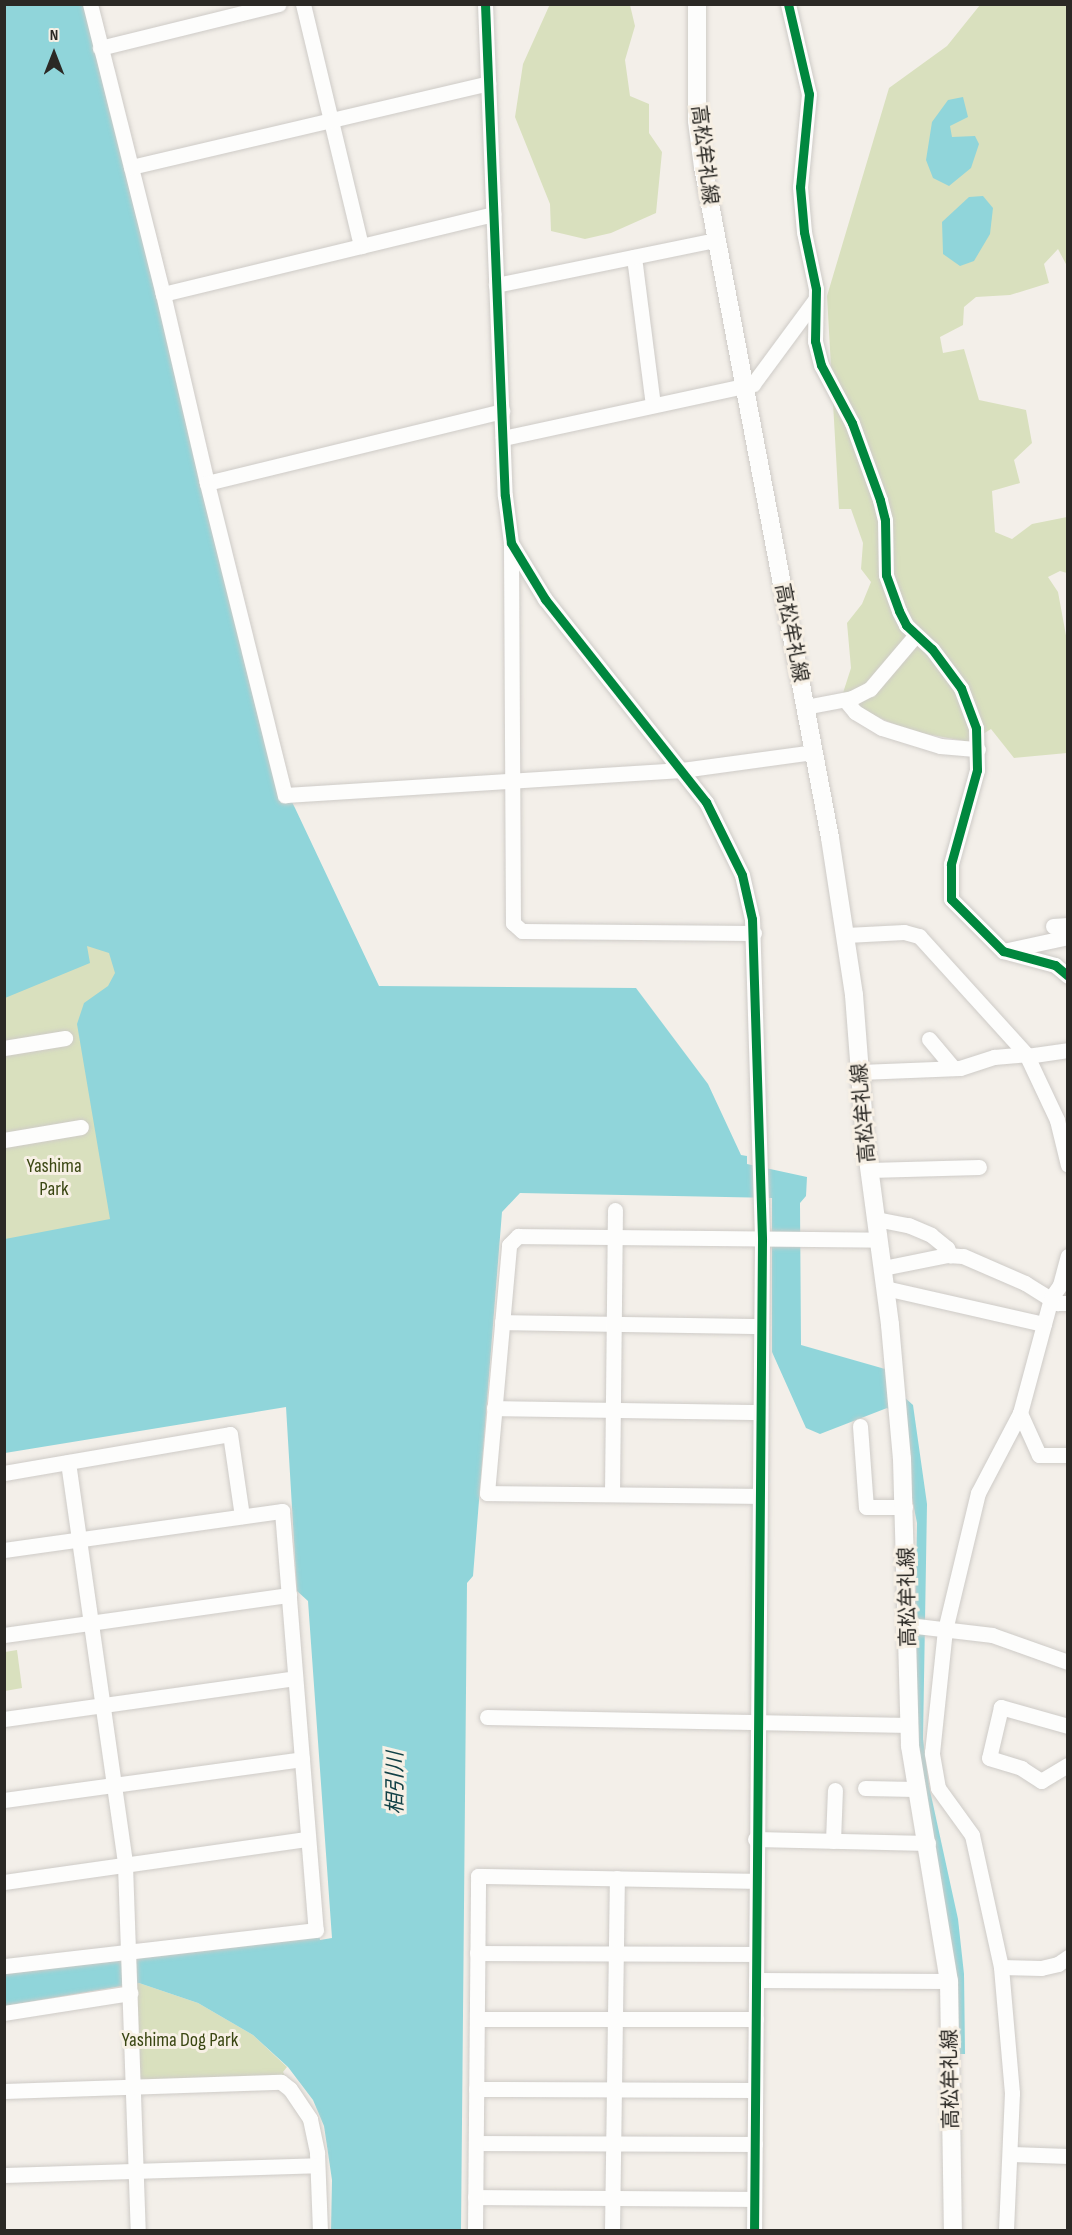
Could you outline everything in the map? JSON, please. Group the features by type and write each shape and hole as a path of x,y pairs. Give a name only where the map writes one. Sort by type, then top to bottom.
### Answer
{"main road":[{"name":"高松牟礼線","path":"698,4 697,121 716,240 745,385 846,935 869,1170 885,1288 905,1507 909,1725 915,1790 928,1843 949,1981 953,2230"}],"street":[{"path":"90,4 285,795 682,770 813,752"},
{"path":"100,48 279,4"},
{"path":"303,4 361,246"},
{"path":"485,4 503,438 511,543 513,923 522,931 754,933"},
{"path":"788,4 809,94 800,187 815,300 815,341 821,365 852,423 880,500 885,520 886,575 899,611 915,636 932,649 961,688 976,728 978,749 972,792 951,864 950,888 960,912 1003,951 1055,966 1068,976"},
{"path":"131,167 488,83"},
{"path":"163,294 494,214"},
{"path":"496,285 716,240"},
{"path":"634,257 654,405"},
{"path":"503,438 753,384 815,300"},
{"path":"207,483 502,411"},
{"path":"511,543 545,599 706,802 732,850 742,875 754,933 761,1201 765,1240 761,1326 756,1722 754,2230"},
{"path":"805,707 845,700 870,689 915,636"},
{"path":"845,700 855,712 882,728 940,746 978,749"},
{"path":"846,935 904,932 919,936 1026,1055 1057,1120 1068,1165"},
{"path":"1003,951 1068,937"},
{"path":"4,1048 65,1038"},
{"path":"929,1040 953,1068"},
{"path":"860,1072 953,1068 994,1057 1068,1050"},
{"path":"4,1140 81,1126"},
{"path":"869,1170 979,1167"},
{"path":"612,1494 615,1210"},
{"path":"876,1219 908,1225 931,1235 947,1248 950,1255"},
{"path":"759,1496 487,1493 509,1245 518,1236 879,1240"},
{"path":"882,1268 950,1255 983,1263 1051,1298 1068,1303"},
{"path":"1006,2230 1012,2154 1012,2093 1001,1967 972,1835 947,1805 934,1772 932,1753 945,1630 978,1493 1020,1413 1051,1298 1060,1285 1068,1256"},
{"path":"885,1288 1044,1324"},
{"path":"502,1322 761,1326"},
{"path":"494,1408 760,1412"},
{"path":"1020,1413 1038,1455 1068,1455"},
{"path":"860,1426 866,1507 905,1507"},
{"path":"4,1473 230,1434 242,1516"},
{"path":"68,1462 125,1865 138,2230"},
{"path":"4,1550 282,1511 316,1930 128,1954 4,1966"},
{"path":"4,1635 289,1595"},
{"path":"908,1625 992,1635 1068,1662"},
{"path":"4,1719 295,1678"},
{"path":"1068,1726 1001,1707 989,1758 1021,1768 1041,1780 1068,1765"},
{"path":"487,1717 909,1725"},
{"path":"4,1800 302,1759"},
{"path":"865,1788 915,1790"},
{"path":"833,1841 835,1790"},
{"path":"4,1881 308,1839"},
{"path":"755,1839 928,1843"},
{"path":"475,2230 478,1876 755,1881"},
{"path":"612,2230 614,1953 617,1878"},
{"path":"477,1953 756,1954"},
{"path":"1001,1967 1041,1968 1059,1964 1068,1957"},
{"path":"756,1980 949,1981"},
{"path":"4,2013 129,1989"},
{"path":"477,2019 756,2019"},
{"path":"4,2091 281,2082 308,2115 317,2165 320,2230"},
{"path":"476,2089 755,2090"},
{"path":"476,2143 755,2144"},
{"path":"1012,2154 1068,2156"},
{"path":"4,2175 317,2165"},
{"path":"475,2197 754,2199"}],"green space":[{"path":"550,4 630,5 635,26 625,60 630,96 649,104 649,133 662,152 656,213 611,233 585,239 551,231 550,204 515,117 523,64"},
{"path":"980,5 1067,5 1067,266 1058,249 1044,264 1049,283 1010,295 976,297 964,307 963,325 940,337 943,353 964,349 979,400 1026,410 1032,443 1014,460 1020,483 992,491 995,532 1012,539 1032,524 1067,517 1067,573 1060,571 1048,577 1058,592 1067,641 1067,753 1014,758 991,729 970,742 910,731 859,709 843,693 851,668 847,623 862,604 871,582 861,569 863,543 851,509 839,509 827,296 889,88 947,46"},
{"name":"Yashima Park","path":"85,944 107,949 117,965 112,1221 5,1240 5,986"},
{"path":"17,1650 22,1688 5,1691 5,1652"},
{"name":"Yashima Dog Park","path":"136,1982 198,2003 253,2035 287,2067 283,2072 287,2079 146,2082 140,2077"}],"water":[{"name":"相引川","path":"5,5 88,5 281,803 292,802 379,986 636,988 708,1084 741,1155 747,1156 747,1164 807,1177 806,1196 800,1203 801,1345 885,1369 887,1382 913,1405 927,1504 923,1739 929,1786 958,1919 964,1974 965,2054 957,2054 920,1787 915,1627 917,1523 906,1468 904,1420 887,1408 820,1434 806,1428 772,1352 772,1198 520,1193 502,1212 473,1576 467,1583 461,2230 331,2230 332,2180 324,2126 313,2100 288,2067 253,2035 198,2003 139,1983 5,2006 5,1974 319,1935 320,1940 332,1938 308,1601 297,1591 286,1407 5,1453 5,1239 110,1219 77,1024 84,1003 108,986 115,973 109,953 87,946 90,963 5,998"},
{"path":"963,97 968,117 950,126 952,137 975,136 979,144 971,168 949,186 933,178 926,160 932,122 948,100"},
{"path":"983,196 993,208 990,234 974,261 960,266 943,254 942,222 969,197"}],"cycle path":[{"path":"485,4 505,496 511,543 545,599 706,802 742,875 752,919 762,1240 754,2230"},
{"path":"788,4 809,94 800,187 804,232 816,289 815,341 821,365 852,423 880,500 885,520 886,575 899,611 906,625 932,649 961,688 976,728 977,770 951,864 951,899 1003,951 1055,965 1068,976"}]}
